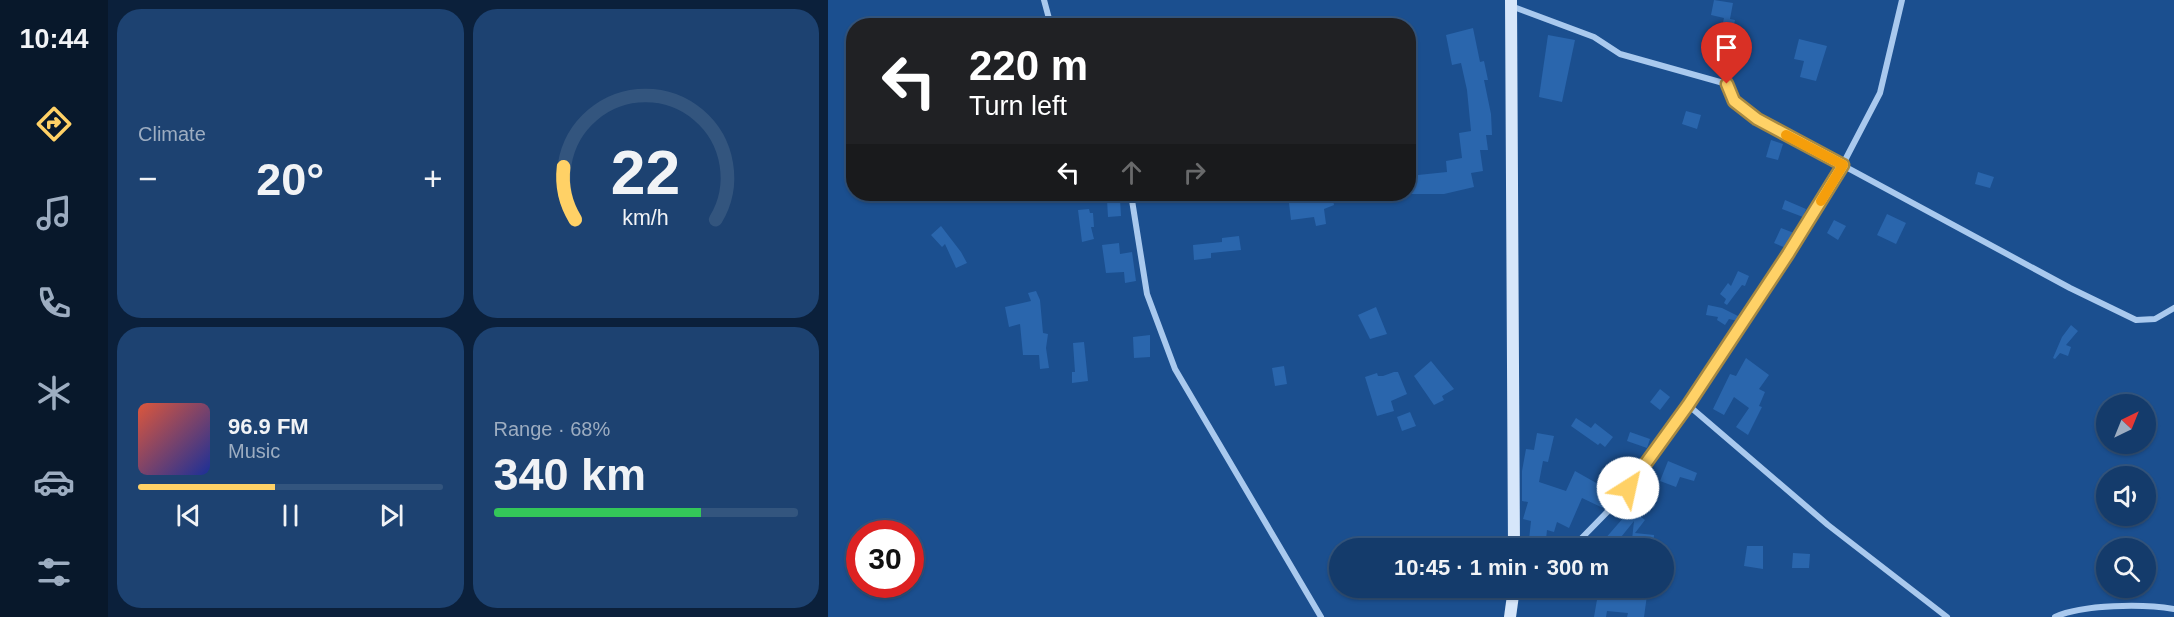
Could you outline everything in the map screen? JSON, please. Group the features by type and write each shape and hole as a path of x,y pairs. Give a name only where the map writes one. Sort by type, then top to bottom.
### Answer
{"main road":[{"path":"1511,3 1514,538"},
{"path":"1510,617 1513,598"}],"street":[{"path":"1044,0 1049,18"},
{"path":"1582,538 1615,504 1688,405 1788,254 1843,165 1880,93 1902,0"},
{"path":"1511,3 1594,37 1620,54 1727,84 1734,101 1757,119 2070,288 2136,320 2155,320 2174,308"},
{"path":"1132,201 1147,294 1175,369 1321,617"},
{"path":"1688,405 1828,525 1947,617"},
{"path":"2055,617 2121,605 2146,605 2174,609"}],"building":[{"path":"1714,0 1733,3 1730,19 1735,20 1733,29 1722,27 1724,18 1711,15"},
{"path":"1473,28 1480,62 1484,61 1488,80 1484,80 1491,114 1492,135 1486,135 1488,150 1480,150 1483,171 1471,173 1474,187 1444,194 1416,194 1416,171 1418,175 1447,172 1446,161 1462,158 1459,133 1471,131 1467,90 1461,63 1452,65 1446,35"},
{"path":"1548,35 1575,40 1562,102 1539,97"},
{"path":"1799,39 1827,46 1816,81 1800,77 1804,61 1794,59"},
{"path":"1724,41 1742,44 1738,71 1729,70 1729,65 1722,64"},
{"path":"1686,111 1701,115 1697,129 1682,124"},
{"path":"1771,140 1783,144 1778,160 1766,157"},
{"path":"1978,172 1994,177 1990,188 1975,184"},
{"path":"1785,200 1806,209 1803,217 1782,209"},
{"path":"1107,201 1120,201 1121,216 1108,217"},
{"path":"1333,201 1334,205 1324,209 1326,224 1316,226 1314,217 1291,220 1289,203"},
{"path":"1089,209 1090,213 1093,213 1094,227 1091,227 1094,239 1082,242 1078,210"},
{"path":"1887,214 1906,223 1896,244 1877,235"},
{"path":"1834,220 1846,226 1838,240 1827,233"},
{"path":"941,226 967,263 956,268 945,244 942,247 931,235"},
{"path":"1781,228 1794,233 1786,248 1774,243"},
{"path":"1239,236 1241,250 1211,253 1211,258 1194,260 1193,245 1222,242 1222,238"},
{"path":"1119,243 1120,254 1132,252 1136,281 1125,283 1124,272 1106,273 1102,245"},
{"path":"1738,271 1749,276 1745,286 1742,285 1727,305 1724,303 1726,299 1720,294 1728,283 1731,286"},
{"path":"1036,291 1040,300 1043,333 1048,334 1046,348 1049,368 1040,369 1039,355 1023,355 1020,324 1009,327 1005,307 1031,301 1028,293"},
{"path":"1708,305 1722,308 1740,317 1738,321 1729,319 1725,325 1717,320 1718,317 1706,315"},
{"path":"1376,307 1387,334 1370,339 1358,315"},
{"path":"2071,325 2078,331 2066,345 2071,347 2068,356 2060,353 2055,359 2053,358 2062,337"},
{"path":"1150,335 1150,357 1134,358 1133,337"},
{"path":"1084,342 1088,381 1072,383 1072,372 1075,372 1073,343"},
{"path":"1746,358 1769,375 1759,389 1765,392 1759,406 1762,407 1748,435 1736,427 1749,408 1734,397 1724,415 1713,409 1730,374 1736,376"},
{"path":"1431,361 1454,389 1442,396 1444,400 1434,405 1414,376"},
{"path":"1284,366 1287,384 1275,386 1272,368"},
{"path":"1398,372 1407,394 1391,401 1394,411 1377,416 1365,377 1377,373 1378,376 1383,376"},
{"path":"1660,389 1670,397 1660,410 1650,402"},
{"path":"1410,412 1416,426 1402,431 1397,417"},
{"path":"1576,418 1591,428 1595,423 1613,437 1605,447 1600,443 1598,445 1571,426"},
{"path":"1630,432 1650,439 1647,448 1627,441"},
{"path":"1537,433 1554,436 1548,462 1543,461 1539,482 1566,491 1575,471 1614,493 1603,508 1582,498 1569,528 1557,522 1554,532 1547,530 1546,538 1529,538 1531,521 1523,519 1528,502 1522,501 1522,471 1526,449 1534,450"},
{"path":"1668,461 1697,473 1694,481 1680,477 1676,487 1660,481"},
{"path":"1631,509 1645,520 1635,533 1654,535 1654,538 1632,538 1634,521 1620,538 1606,538"},
{"path":"1747,546 1763,546 1763,569 1744,566"},
{"path":"1793,553 1810,554 1809,568 1792,568"},
{"path":"1597,598 1647,598 1644,617 1627,617 1628,613 1607,611 1606,617 1594,617"}],"slow traffic":[{"path":"1786,135 1843,165 1821,201"}],"route":[{"path":"1628,488 1688,405 1788,254 1843,165 1757,119 1734,101 1730,95 1730,85 1727,84"}]}
